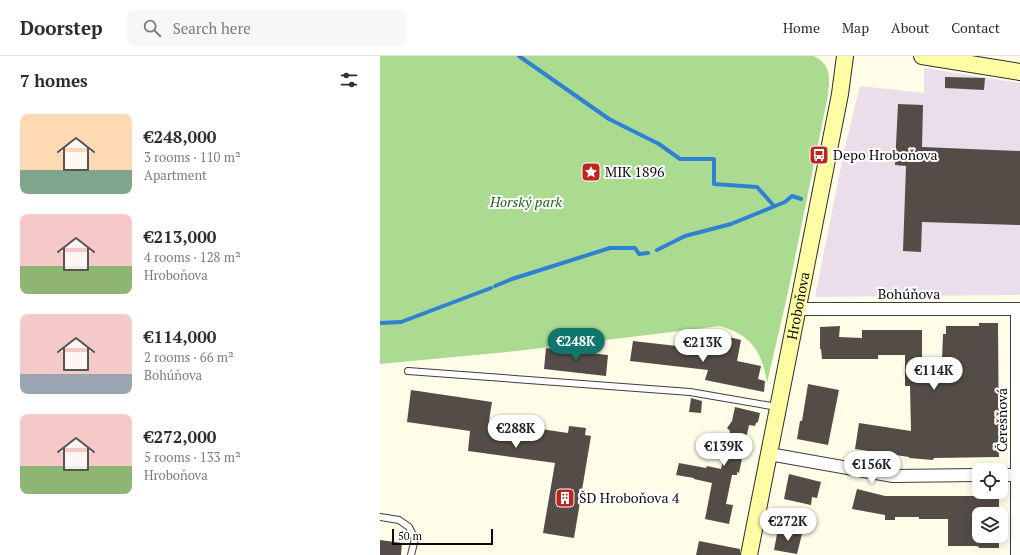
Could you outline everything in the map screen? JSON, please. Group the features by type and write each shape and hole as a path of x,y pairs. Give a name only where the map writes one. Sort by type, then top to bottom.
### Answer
{"street":[{"name":"Hroboňova","path":"748,555 840,94 845,56"},
{"path":"922,56 1020,72"},
{"name":"Bohúňova","path":"798,309 1018,309"},
{"name":"Čerešňová","path":"1017,555 1019,475 1018,309"},
{"path":"769,454 893,476 972,475"},
{"path":"1008,475 1019,475"}],"lane":[{"path":"408,371 690,392 763,406 778,407"},
{"path":"380,517 399,520 409,526 415,539 411,555"}],"shaded area":[{"path":"924,68 1020,83 1020,295 815,297 844,151 860,86 924,93"}],"green space":[{"name":"Horský park","path":"380,56 814,56 820,60 828,72 828,95 788,292 767,383 762,362 753,346 740,334 720,326 517,351 380,364"}],"building":[{"path":"945,77 985,78 984,90 945,88"},
{"path":"898,104 923,105 922,147 1020,151 1020,225 922,222 921,252 903,251 906,166 895,165"},
{"path":"979,323 998,323 999,457 934,458 933,460 909,458 855,449 859,423 911,431 910,386 905,386 905,355 878,355 878,359 822,359 820,349 820,327 840,326 839,337 862,338 862,330 922,330 922,359 942,359 943,334 946,334 946,326 979,326"},
{"path":"729,337 741,340 737,361 761,366 758,379 765,381 764,392 705,380 708,370 630,361 633,341 727,353"},
{"path":"546,348 608,355 606,376 544,369"},
{"path":"808,384 839,390 828,445 797,439 800,421 802,421"},
{"name":"ŠD Hroboňova 4","path":"411,390 492,402 489,421 568,433 569,426 586,428 585,435 591,436 574,538 543,533 555,463 468,451 470,431 407,422"},
{"path":"691,398 702,401 701,413 689,412"},
{"path":"735,407 760,413 758,422 755,426 749,425 739,473 737,472 737,475 732,475 726,504 733,505 729,524 705,519 712,483 676,475 679,463 721,469 730,431 727,428 732,421"},
{"path":"789,474 821,482 817,498 812,497 811,505 784,499"},
{"path":"857,489 885,496 972,496 972,499 999,499 999,507 972,507 972,543 999,543 999,548 948,546 948,519 895,517 895,520 885,520 885,515 852,509"},
{"path":"778,529 802,534 797,554 774,550"},
{"path":"380,540 402,543 401,555 380,555"},
{"path":"699,541 740,549 740,555 696,555"}],"waterway":[{"path":"519,56 609,119 659,144 680,159 714,159 714,184 757,187 774,206"},
{"path":"657,250 685,236 731,224 785,202 792,196 801,199"},
{"path":"495,286 512,279 610,248 635,248 639,254 648,253"},
{"path":"380,323 401,322 491,288"}],"place":[{"name":"Depo Hroboňova","path":"819,155"},
{"name":"MIK 1896","path":"591,172"},
{"name":"ŠD Hroboňova 4","path":"565,498"}]}
